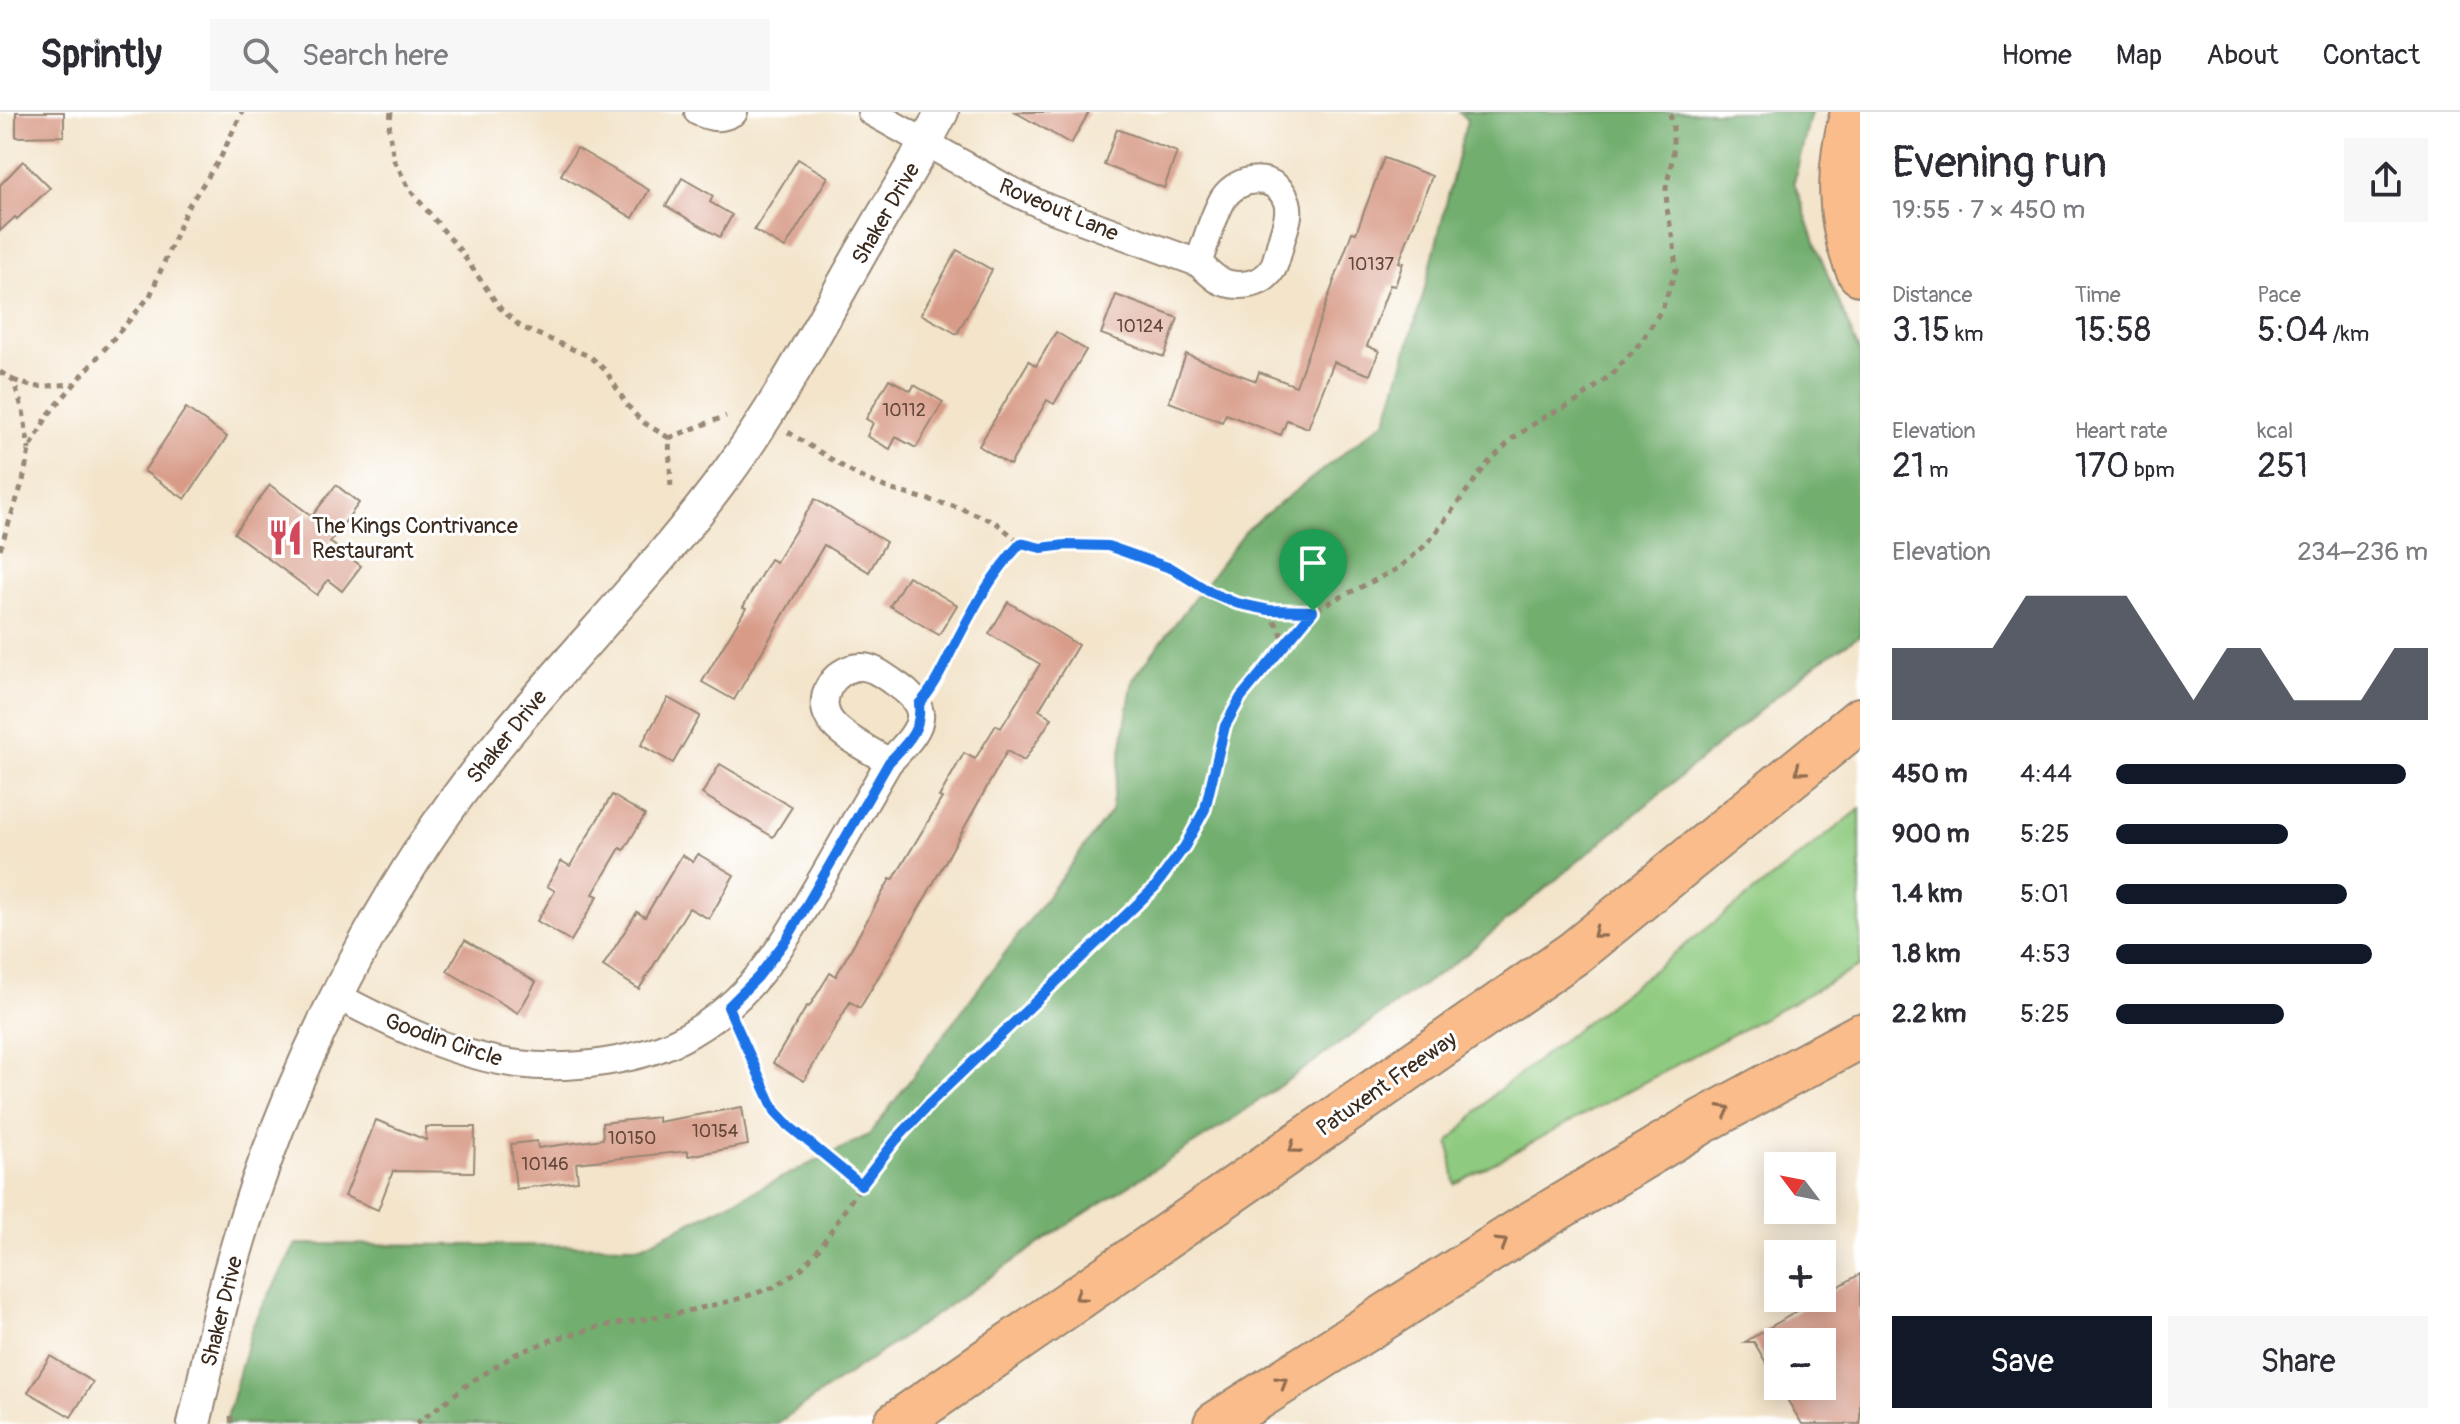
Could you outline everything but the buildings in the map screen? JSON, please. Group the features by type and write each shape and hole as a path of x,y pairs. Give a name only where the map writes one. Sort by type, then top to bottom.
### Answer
{"highway":[{"path":"1853,112 1841,170 1843,211 1860,273"},
{"name":"Patuxent Freeway","path":"896,1424 1574,953 1860,720"},
{"path":"1216,1424 1531,1224 1703,1121 1860,1036"}],"street":[{"path":"698,112 722,118 734,112"},
{"name":"Roveout Lane","path":"871,112 1048,208 1198,263"},
{"name":"Shaker Drive","path":"194,1424 232,1262 256,1184 302,1067 374,928 465,785 522,713 674,542 727,473 809,347 942,112"},
{"path":"889,762 834,726 826,714 824,701 829,685 841,673 856,667 869,667 906,690 919,704"},
{"name":"Goodin Circle","path":"337,996 366,1012 433,1040 477,1056 519,1065 590,1063 647,1052 688,1036 728,1007 758,977 787,939 889,762 911,740 918,728 919,704"}],"path":[{"path":"0,549 23,481 29,450 48,415 150,296 187,208 220,159 242,112"},
{"path":"391,112 389,129 394,160 410,190 459,249 500,308 521,327 591,357 606,371 641,421 669,438"},
{"path":"416,1424 471,1382 516,1354 554,1339 599,1327 735,1300 774,1287 802,1268 821,1246 861,1185 931,1102 1155,887 1185,846 1205,809 1225,726 1241,697 1313,611 1399,568 1427,544 1487,464 1512,439 1544,417 1578,401 1613,373 1642,341 1662,309 1676,271 1666,188 1673,156 1673,123 1669,112"},
{"path":"0,372 33,387 73,384"},
{"path":"13,380 23,410 29,450"},
{"path":"669,438 726,416"},
{"path":"793,436 858,476 892,490 960,508 995,522 1021,543 1041,548 1108,546 1173,569 1210,592 1236,603 1269,610 1313,611"},
{"path":"669,438 671,491"},
{"path":"919,704 933,689 986,586 1021,543"},
{"path":"1269,610 1286,643"},
{"path":"728,1007 775,1111 861,1185"},
{"path":"231,1416 232,1424"}],"green space":[{"path":"1459,112 1811,112 1794,182 1860,354 1860,635 1817,663 1464,956 1227,1123 1062,1228 776,1424 225,1424 252,1327 296,1244 642,1246 869,1135 1111,811 1133,679 1248,528 1386,420 1424,292 1467,120"},
{"path":"1860,809 1860,966 1455,1184 1449,1142 1494,1094"}],"place":[{"name":"The Kings Contrivance Restaurant","path":"286,538"}],"route":[{"path":"1021,543 1041,548 1108,546 1173,569 1210,592 1236,603 1269,610 1313,611 1241,697 1225,726 1205,809 1185,846 1155,887 931,1102 861,1185 789,1126 775,1111 767,1096 728,1007 758,977 787,939 889,762 911,740 918,728 919,704 933,689 986,586 1021,543"}]}
